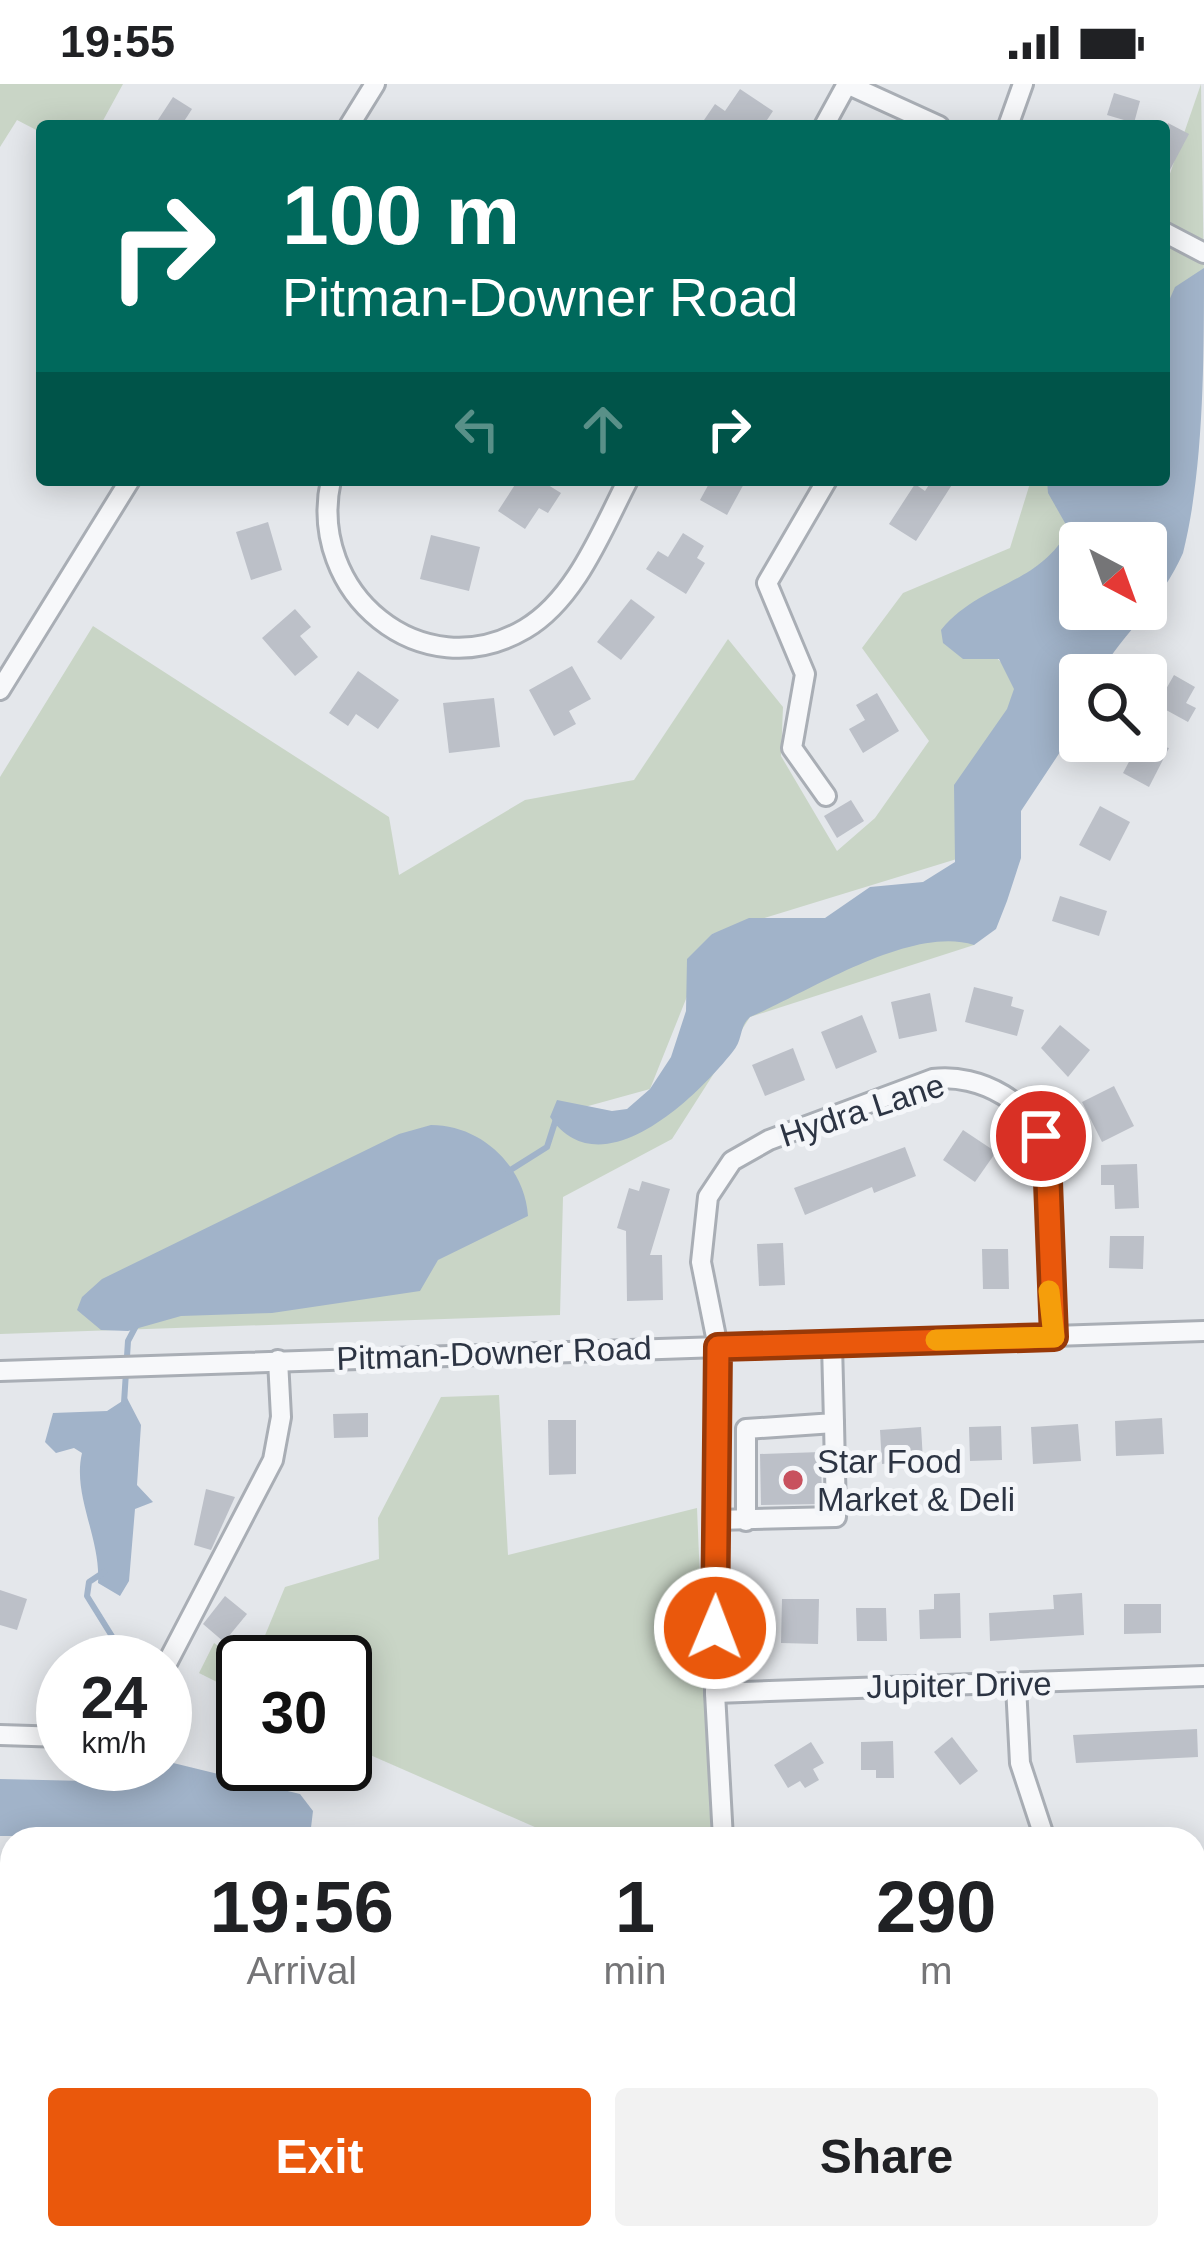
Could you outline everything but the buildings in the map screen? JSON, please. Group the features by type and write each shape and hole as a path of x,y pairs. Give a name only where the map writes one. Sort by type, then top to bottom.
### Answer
{"street":[{"path":"353,120 375,84"},
{"path":"827,120 847,84 926,120"},
{"path":"1010,120 1023,84"},
{"path":"1170,235 1203,253"},
{"path":"0,690 126,486"},
{"path":"330,486 329,544 354,596 401,634 473,646 526,628 555,603 624,486"},
{"path":"824,486 767,583 806,674 792,748 826,796"},
{"name":"Hydra Lane","path":"722,1827 715,1693 718,1347 701,1240 717,1178 732,1161 789,1130 954,1076 1014,1102 1041,1136 1047,1156 1054,1337"},
{"name":"Pitman-Downer Road","path":"0,1371 1204,1331"},
{"path":"716,1520 836,1517 832,1344"},
{"path":"182,1635 272,1460 281,1417 278,1360"},
{"path":"746,1521 746,1429 834,1424"},
{"name":"Jupiter Drive","path":"715,1693 1204,1676"},
{"path":"1016,1686 1020,1762 1041,1827"},
{"path":"0,1735 36,1737"}],"green space":[{"path":"0,84 123,84 103,120 36,120 36,130 17,120 0,147"},
{"path":"1201,84 1204,282 1170,307 1170,174"},
{"path":"1029,486 1079,486 1079,522 1059,522 1059,561 958,623 1024,683 960,858 712,934 650,1089 552,1116 600,1144 758,979 1011,880 974,945 750,1017 672,1139 563,1197 560,1315 0,1334 0,777 93,626 389,817 399,875 525,800 634,780 728,639 783,707 781,756 837,851 875,818 929,741 862,648 903,593 1010,548"},
{"path":"499,1395 508,1555 697,1508 710,1827 535,1827 372,1756 372,1635 265,1635 285,1587 379,1559 378,1518 441,1397"},
{"path":"214,1643 216,1682 199,1673"}],"water":[{"path":"1204,268 1199,450 1183,553 1167,582 1167,522 1064,522 1047,486 1170,486 1170,298 1175,287"},
{"path":"1059,544 1059,630 1131,630 1113,654 1059,654 1059,754 1021,811 1021,858 996,929 974,945 949,941 891,952 750,1017 737,1046 718,1069 649,1128 622,1140 596,1144 571,1137 550,1117 557,1100 612,1111 627,1109 650,1089 671,1057 686,1011 687,959 712,934 749,918 825,918 870,887 923,882 955,862 954,785 1007,709 1014,689 999,659 963,659 943,643 941,630 957,614 1024,574"},
{"path":"431,1125 467,1132 497,1152 519,1181 528,1216 438,1260 420,1291 272,1313 181,1316 128,1331 101,1330 77,1310 82,1297 102,1279 399,1134"},
{"path":"127,1398 141,1425 137,1485 153,1502 135,1509 129,1581 120,1596 98,1583 81,1485 82,1453 74,1448 56,1453 45,1442 53,1413 107,1411"},
{"path":"192,1768 216,1773 216,1791 300,1794 313,1811 311,1827 0,1827 0,1779 36,1780 36,1791 192,1791"}],"waterway":[{"path":"509,1171 547,1147 556,1119"},
{"path":"124,1403 128,1341 137,1324"},
{"path":"104,1572 89,1582 87,1596 111,1635"}],"slow traffic":[{"path":"936,1340 1054,1337 1049,1291"}],"place":[{"name":"Star Food Market & Deli","path":"793,1480"}],"route":[{"path":"715,1628 718,1347 1054,1337 1049,1308 1047,1156 1041,1136"}]}
